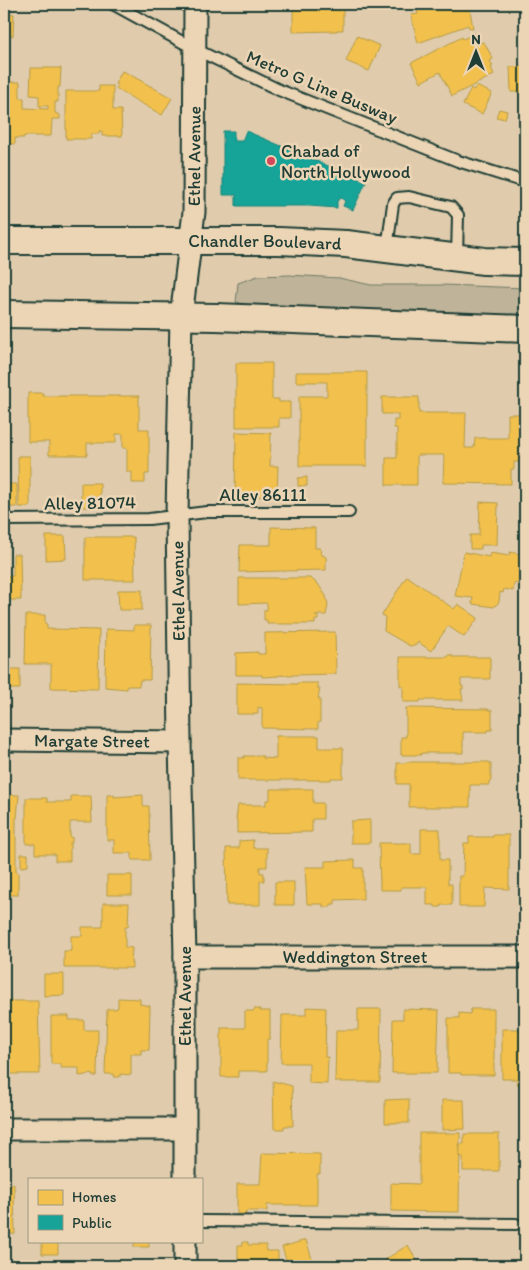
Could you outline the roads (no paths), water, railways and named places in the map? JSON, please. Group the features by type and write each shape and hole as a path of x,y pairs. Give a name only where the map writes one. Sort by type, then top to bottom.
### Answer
{"street":[{"name":"Ethel Avenue","path":"185,1178 185,957 177,515 181,316 194,212 195,4"},
{"name":"Chandler Boulevard","path":"4,241 279,241 346,244 484,261 525,262"},
{"path":"4,314 181,316 525,329"},
{"name":"Margate Street","path":"4,740 180,742"},
{"name":"Weddington Street","path":"185,957 525,957"},
{"path":"4,1129 185,1129"},
{"path":"185,1242 185,1266"}],"lane":[{"name":"Metro G Line Busway","path":"113,4 195,49 279,90 458,161 525,182"},
{"path":"387,249 393,204 398,198 408,197 451,208 458,215 457,258"},
{"name":"Alley 86111","path":"177,515 207,512 350,512"},
{"name":"Alley 81074","path":"4,520 148,519 177,515"},
{"path":"202,1221 516,1224"}],"place":[{"name":"Chabad of North Hollywood","path":"271,161"}]}
